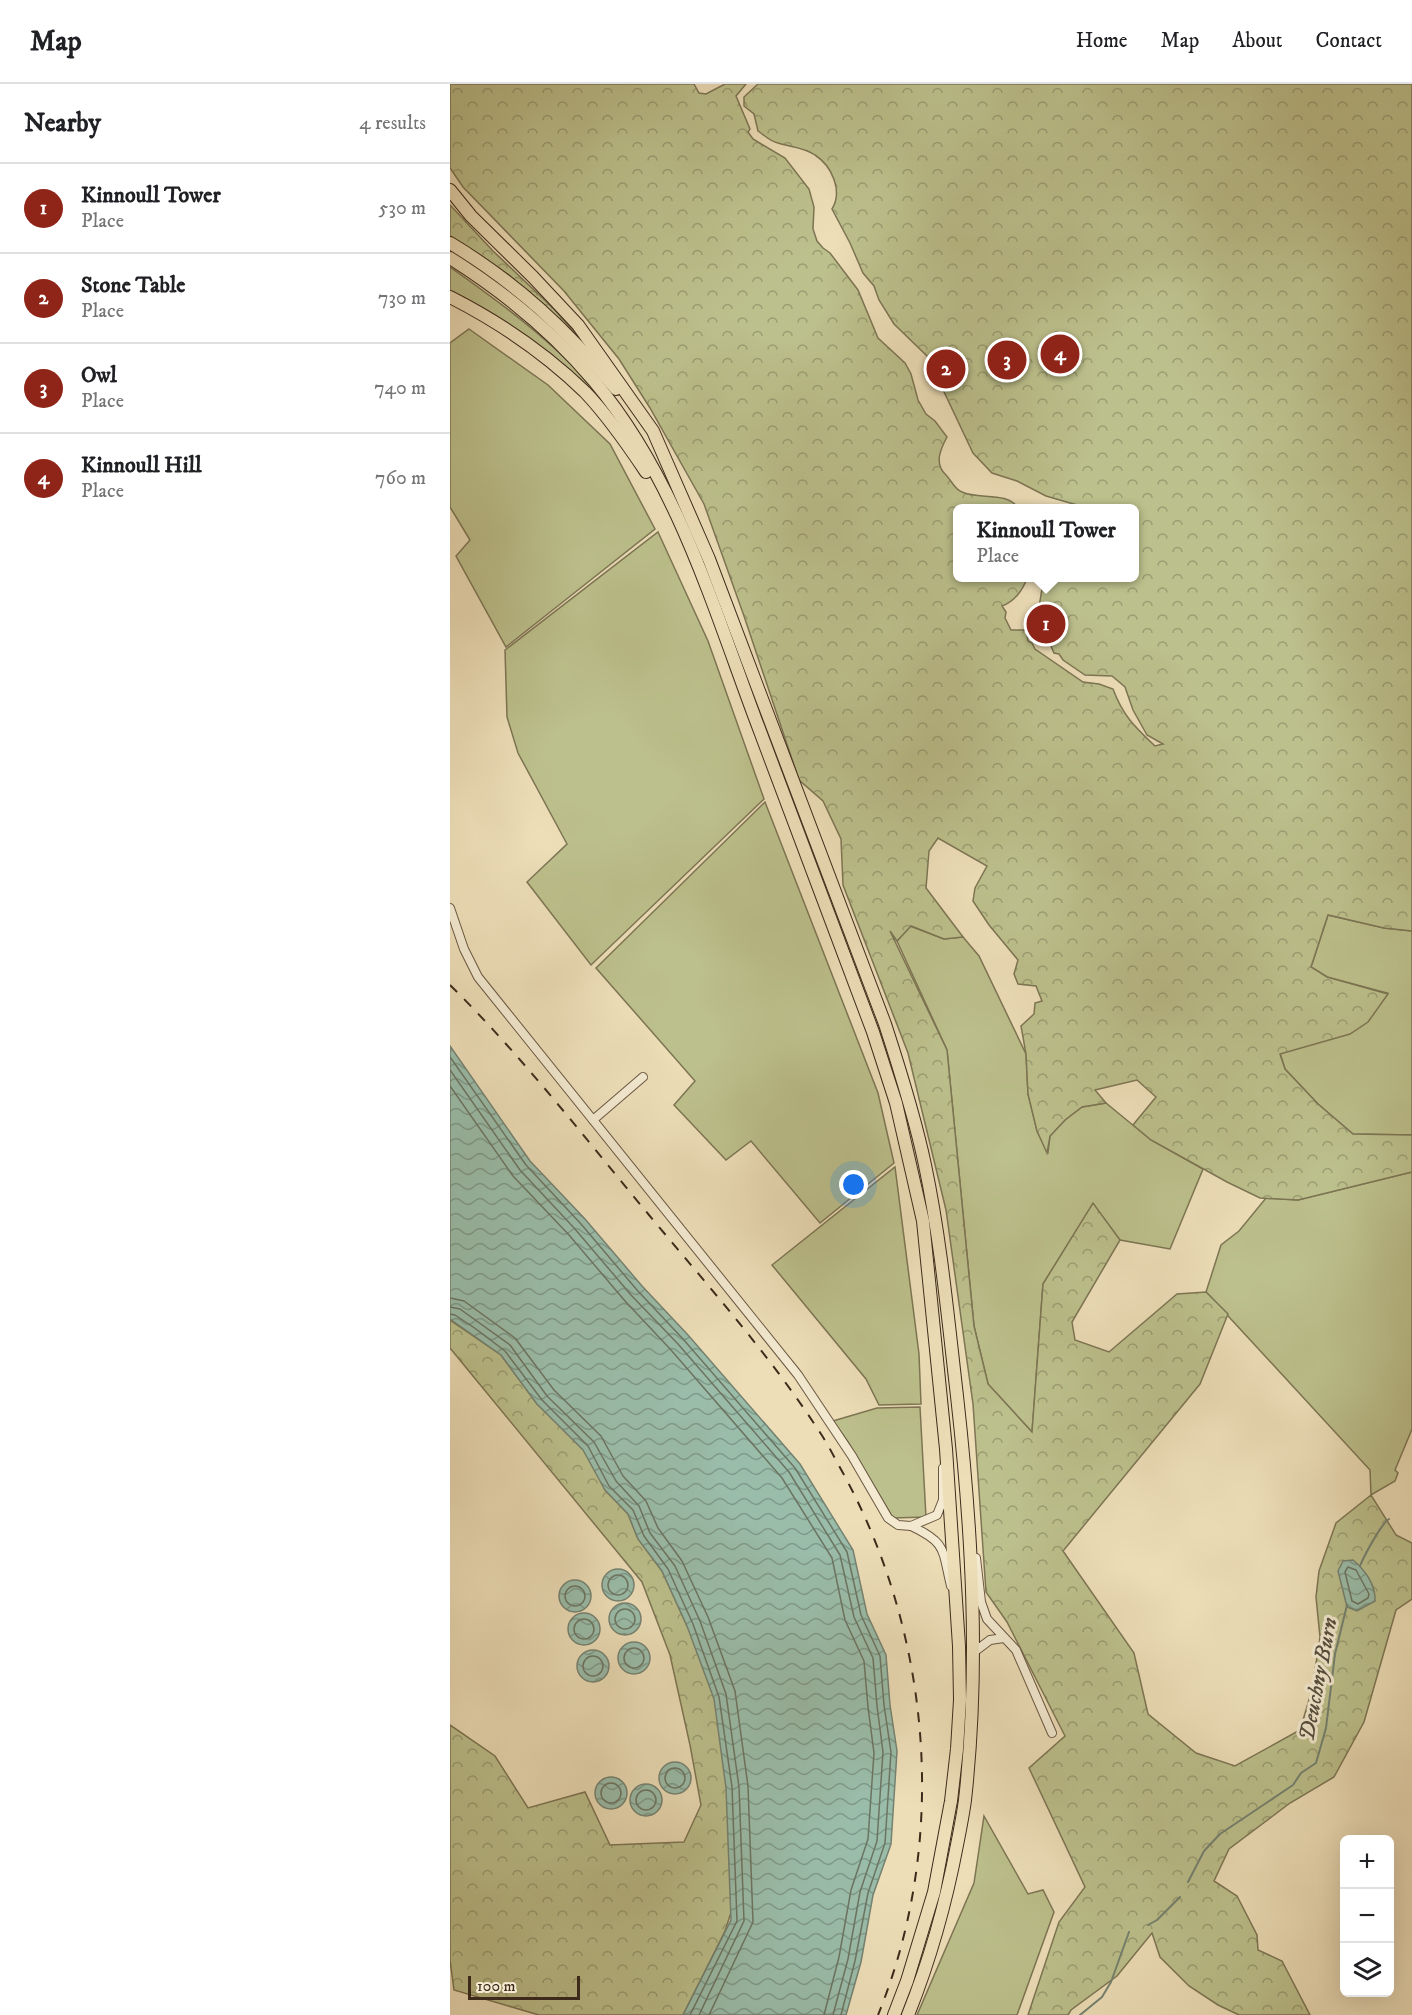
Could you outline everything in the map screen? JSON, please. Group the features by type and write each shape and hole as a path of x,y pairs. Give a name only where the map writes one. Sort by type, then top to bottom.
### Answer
{"highway":[{"path":"450,190 471,216 578,325 653,430 717,579 881,1013 909,1101 925,1164 937,1233 961,1435 968,1516 974,1652 965,1802 947,1895 920,1985 908,2015"},
{"path":"450,243 523,292 576,342 633,412 688,508"},
{"path":"450,258 520,308 568,353 595,382 649,463 688,543 869,1021 896,1103 923,1221 946,1449 959,1646 960,1700 951,1801 934,1892 907,1982 894,2015"},
{"path":"450,297 537,351 586,393 640,464 688,543"}],"street":[{"path":"451,914 464,950 478,977 798,1375 852,1456 888,1518 935,1538 942,1548 955,1604"},
{"path":"592,1120 643,1077"},
{"path":"911,1526 934,1518 941,1509 946,1449"},
{"path":"968,1516 974,1535 987,1618 1016,1650 1052,1733"},
{"path":"974,1652 990,1640 1004,1638"}],"green space":[{"path":"450,84 694,84 699,93 706,94 725,84 746,84 736,96 750,129 748,132 753,139 785,158 809,189 814,207 813,229 817,241 830,253 858,290 878,338 905,363 911,374 918,400 926,414 935,421 947,437 939,457 942,471 959,491 1007,499 1014,504 953,504 953,582 1025,582 1018,595 1002,606 1011,630 1026,630 1028,641 1035,649 1083,682 1113,689 1130,720 1155,746 1163,744 1147,735 1133,710 1125,687 1112,676 1085,675 1063,660 1059,654 1054,653 1048,639 1056,628 1055,624 1050,615 1039,607 1042,589 1053,582 1139,582 1139,504 1074,504 1046,496 1017,481 992,473 973,453 927,356 894,324 879,300 874,286 863,273 832,209 836,187 831,172 811,152 775,142 758,131 754,114 744,106 744,97 758,84 1412,84 1412,931 1384,928 1328,915 1311,967 1327,977 1388,994 1368,1022 1350,1034 1280,1054 1285,1069 1318,1104 1353,1134 1412,1135 1412,1172 1298,1200 1260,1198 1151,1140 1133,1125 1156,1097 1137,1080 1095,1090 1106,1103 1082,1107 1065,1120 1050,1136 1047,1153 1037,1131 1028,1094 1026,1054 1021,1026 1034,1014 1035,1003 1042,1001 1036,986 1018,984 1014,974 1018,960 989,925 973,901 975,888 987,866 938,838 929,851 926,888 963,937 944,939 911,926 897,941 890,931 947,1050 974,1326 988,1384 1032,1432 1043,1284 1093,1203 1120,1240 1072,1322 1075,1340 1109,1352 1177,1294 1206,1292 1228,1314 1200,1384 1063,1551 1134,1653 1148,1714 1196,1753 1235,1766 1300,1730 1312,1690 1320,1637 1316,1597 1319,1571 1336,1523 1371,1495 1396,1535 1412,1543 1412,1599 1396,1610 1364,1722 1334,1777 1290,1803 1229,1849 1214,1881 1237,1896 1257,1935 1258,1950 1282,1961 1310,2015 1239,2015 1218,2005 1189,1986 1160,1957 1152,1933 1117,1976 1071,2010 1068,2015 1028,2015 1059,1922 1085,1887 1029,1768 1065,1736 1007,1622 986,1592 973,1404 946,1210 908,1053 843,885 841,839 823,801 799,780 704,504 650,408 619,359 564,291 463,187 450,168"},
{"path":"450,205 493,251 553,308 591,351 509,275 450,236"},
{"path":"450,267 538,334 579,372 615,414 612,417 579,383 450,296"},
{"path":"469,329 548,385 610,444 655,529 506,647 456,556 470,540 450,507 450,343"},
{"path":"658,532 708,641 764,799 591,965 527,882 567,844 518,753 507,717 505,650"},
{"path":"765,802 878,1093 894,1163 820,1223 751,1141 726,1160 674,1105 695,1081 596,968"},
{"path":"1328,915 1384,928 1412,931 1412,1135 1353,1134 1318,1104 1285,1069 1280,1053 1387,993 1327,977 1311,967"},
{"path":"910,926 944,939 963,937 979,956 1026,1054 1028,1094 1037,1131 1048,1152 1050,1136 1065,1120 1082,1107 1106,1103 1151,1140 1203,1169 1170,1249 1120,1240 1093,1204 1043,1284 1032,1432 988,1384 974,1326 947,1050 897,941"},
{"path":"895,1167 919,1354 921,1404 879,1405 866,1379 772,1265"},
{"path":"1412,1172 1412,1429 1395,1470 1398,1473 1395,1481 1371,1495 1370,1470 1206,1292 1221,1245 1239,1231 1266,1198 1298,1200"},
{"path":"450,1320 501,1355 537,1404 583,1445 605,1490 628,1514 638,1539 662,1571 687,1626 716,1679 747,1863 725,1931 683,2015 539,2015 454,1990 450,1960 450,1725 495,1756 528,1808 585,1792 610,1845 684,1842 701,1805 670,1655 642,1582 450,1348"},
{"path":"920,1407 926,1517 893,1518 833,1421 877,1408"},
{"path":"984,1816 1028,1894 1043,1890 1054,1912 1017,2015 917,2015 974,1883"}],"water":[{"path":"450,1046 530,1161 585,1219 800,1464 853,1550 867,1614 886,1655 897,1751 891,1844 873,1895 861,1962 846,2015 683,2015 731,1920 726,1788 714,1699 687,1626 662,1571 638,1539 628,1514 605,1490 583,1450 537,1404 501,1355 450,1319"},
{"path":"1353,1560 1369,1578 1375,1595 1375,1601 1357,1611 1347,1607 1338,1571 1343,1561"},
{"path":"618,1569 629,1574 634,1585 629,1596 618,1601 607,1596 602,1585 607,1574"},
{"path":"575,1580 586,1585 591,1596 586,1607 575,1612 564,1607 559,1596 564,1585"},
{"path":"625,1603 636,1608 641,1619 636,1630 625,1635 614,1630 609,1619 614,1608"},
{"path":"584,1613 595,1618 600,1629 595,1640 584,1645 573,1640 568,1629 573,1618"},
{"path":"634,1642 645,1647 650,1658 645,1669 634,1674 623,1669 618,1658 623,1647"},
{"path":"593,1650 604,1655 609,1666 604,1677 593,1682 582,1677 577,1666 582,1655"},
{"path":"675,1762 686,1767 691,1778 686,1789 675,1794 664,1789 659,1778 664,1767"},
{"path":"611,1777 622,1782 627,1793 622,1804 611,1809 600,1804 595,1793 600,1782"},
{"path":"646,1784 657,1789 662,1800 657,1811 646,1816 635,1811 630,1800 635,1789"}],"waterway":[{"path":"1360,1566 1377,1533 1389,1519"},
{"name":"Deuchny Burn","path":"1188,1882 1204,1851 1220,1834 1293,1785 1301,1773 1316,1763 1326,1728 1335,1654 1347,1605"},
{"name":"Deuchny Burn","path":"1148,1925 1157,1920 1180,1897"},
{"name":"Deuchny Burn","path":"1080,2015 1102,1997 1111,1982 1129,1932"}],"railway":[{"path":"450,985 527,1068 716,1294 780,1375 825,1441 873,1536 896,1602 912,1670 920,1740 922,1810 915,1880 901,1948 878,2015"}],"place":[{"name":"Kinnoull Hill","path":"1060,354"},
{"name":"Owl","path":"1007,360"},
{"name":"Stone Table","path":"946,369"},
{"name":"Kinnoull Tower","path":"1046,624"}]}
